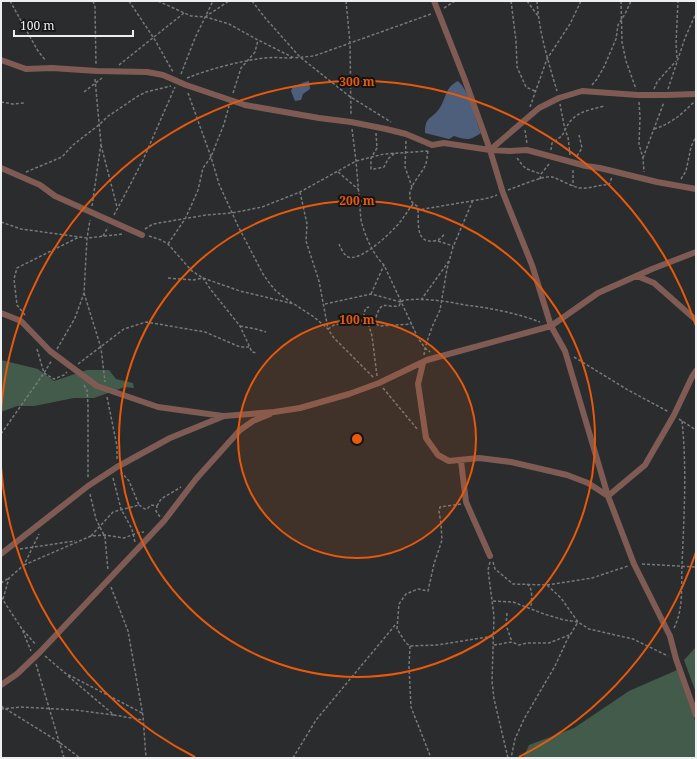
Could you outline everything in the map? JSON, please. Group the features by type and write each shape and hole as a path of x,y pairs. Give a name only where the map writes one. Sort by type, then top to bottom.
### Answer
{"street":[{"path":"434,1 437,12 465,80 490,150 503,193 532,265 551,326 565,351 608,496 634,564 670,636 676,659 696,715"},
{"path":"1,60 26,69 52,68 147,72 163,75 245,105 318,118 351,122 406,134 432,144 444,143 490,150 527,150 572,162 696,189"},
{"path":"490,150 539,108 559,98 582,91 666,96 696,94"},
{"path":"1,168 40,185 55,196 142,235"},
{"path":"1,312 22,321 50,351 97,386 106,390 158,407 224,416 274,412 300,408 349,394 379,383 436,358 551,326 598,293 652,269 696,252"},
{"path":"637,276 654,283 696,320"},
{"path":"422,363 418,384 426,438 438,455 449,461 461,461 478,458 511,462 546,470 588,483 608,496"},
{"path":"608,496 645,465 674,415 696,371"},
{"path":"1,685 17,674 34,656 40,652 108,578 164,521 196,479 240,430 253,421 274,412"},
{"path":"1,554 88,486 117,467 170,438 224,416"},
{"path":"461,461 466,502 490,556"}],"path":[{"path":"10,1 38,52 52,68"},
{"path":"1,434 44,373 75,318 84,293 87,238 100,144 93,1"},
{"path":"129,1 171,67 178,81"},
{"path":"158,1 184,14 194,17 205,17 219,20 229,24 294,58"},
{"path":"103,236 143,160 178,81 195,38 213,1"},
{"path":"205,17 229,1"},
{"path":"252,1 300,57 349,96 390,122"},
{"path":"346,1 350,43 349,96 356,161 360,220 372,248 384,265 418,338 425,348 436,358"},
{"path":"18,175 62,158 73,145 107,118 146,92 171,87 178,81 208,70 247,61 265,58 314,56 437,12 455,1"},
{"path":"511,1 516,41 517,67 526,87 535,91"},
{"path":"527,1 538,16"},
{"path":"537,1 538,16 547,59 559,98 564,130 568,137 572,162 573,186"},
{"path":"527,150 526,119 535,91 547,59 570,24 582,1"},
{"path":"582,91 593,84 597,79 616,39 618,25 631,1"},
{"path":"651,94 657,82 677,59 676,44 678,1"},
{"path":"643,158 666,96 677,59 696,13"},
{"path":"84,92 184,14"},
{"path":"168,244 185,219 198,190 203,168 211,157 224,124 241,68 255,52 258,40"},
{"path":"188,93 219,184 262,274 276,291 314,318 328,330 334,338 379,383 409,421 426,438"},
{"path":"654,128 663,126 680,116 696,100"},
{"path":"1,102 13,104 25,103"},
{"path":"540,179 541,174 549,165 552,143 562,136 568,122 572,117 604,106"},
{"path":"378,128 376,134 377,148 371,158 371,168 374,169 384,167 388,159 395,153"},
{"path":"406,134 405,167 412,187"},
{"path":"572,162 582,148 579,136"},
{"path":"677,185 686,172 691,147 696,136"},
{"path":"100,144 117,207"},
{"path":"294,304 240,291 203,278 192,271 168,244 157,238 142,235 145,228 153,224 262,207 300,192 356,161 384,154 428,151 432,144"},
{"path":"691,147 696,144"},
{"path":"510,151 523,166 541,174"},
{"path":"338,172 358,189"},
{"path":"300,192 306,216 306,241 320,281 328,330"},
{"path":"422,363 432,327 440,310 453,246 473,200"},
{"path":"339,244 344,254 352,258 362,255 372,248 400,222 413,204"},
{"path":"418,210 419,233 421,237 429,242 438,241 453,246"},
{"path":"1,222 21,229 87,238 125,234"},
{"path":"438,241 444,234"},
{"path":"26,317 17,305 14,279 17,268 78,237"},
{"path":"421,300 450,260"},
{"path":"371,294 384,265"},
{"path":"168,278 194,280 203,278"},
{"path":"203,278 240,326 252,352 258,353"},
{"path":"84,293 101,348 106,390 117,446 117,467 113,478 121,509 132,528 137,548"},
{"path":"324,304 371,294 401,302"},
{"path":"369,307 366,308 364,316 372,319 376,317 377,312 382,306 387,304 396,307 399,306 404,300 429,299 496,310 527,317 551,326"},
{"path":"328,330 334,324 346,323 351,318 368,322"},
{"path":"369,319 368,322 372,336 379,383"},
{"path":"372,319 379,326 412,324"},
{"path":"36,346 44,373 54,379 64,375 124,330 146,322 205,332 240,347 249,347"},
{"path":"240,326 266,332"},
{"path":"565,351 628,390 674,415 696,430"},
{"path":"84,384 88,405 88,486 96,519 105,535 108,578 113,597 128,631 143,720 146,758"},
{"path":"670,636 679,618 681,606 686,492 685,448 682,421"},
{"path":"117,467 129,481 139,505 144,509 147,509 151,505 157,506"},
{"path":"164,521 157,513 157,506 161,499 184,485"},
{"path":"466,502 440,507 439,511 442,540 434,564 428,591 418,589 406,594 400,604 396,629 410,646 437,645 494,636"},
{"path":"91,536 113,512 139,505"},
{"path":"24,565 42,529"},
{"path":"1,582 9,578 24,565 91,536 105,535 124,538 137,533 152,532"},
{"path":"18,549 77,541"},
{"path":"490,556 495,569 513,584 547,585 592,578 634,564 696,567"},
{"path":"490,556 488,570 493,601 494,636 492,680 494,699 510,758"},
{"path":"3,600 9,578"},
{"path":"527,584 530,586 532,595 531,608"},
{"path":"547,585 561,598 578,622"},
{"path":"1,597 22,629 34,656 64,758"},
{"path":"493,601 513,602 544,614 564,620 578,622 594,630 633,639 676,659"},
{"path":"507,613 506,625 512,642"},
{"path":"510,758 515,739 524,719 555,666 570,634 578,622"},
{"path":"293,758 316,720 396,624"},
{"path":"22,629 35,643 40,652 114,715"},
{"path":"494,644 512,642 519,645 527,643 549,643 570,634"},
{"path":"410,646 409,667 411,707 431,758"},
{"path":"64,673 142,713"},
{"path":"1,706 59,742 80,758"},
{"path":"1,709 21,706 114,715 143,720"}],"green space":[{"path":"1,360 38,369 54,381 87,370 109,370 116,379 133,383 134,388 125,387 94,398 74,398 34,406 17,406 1,412"},
{"path":"696,647 696,693 684,660"},
{"path":"677,670 696,723 696,758 523,758 529,745 574,728 629,691"}],"water":[{"path":"309,81 310,89 303,94 301,100 295,101 291,91 293,86"},
{"path":"458,81 466,92 481,133 471,139 454,136 449,139 425,133 427,121 442,105 450,87"}]}
